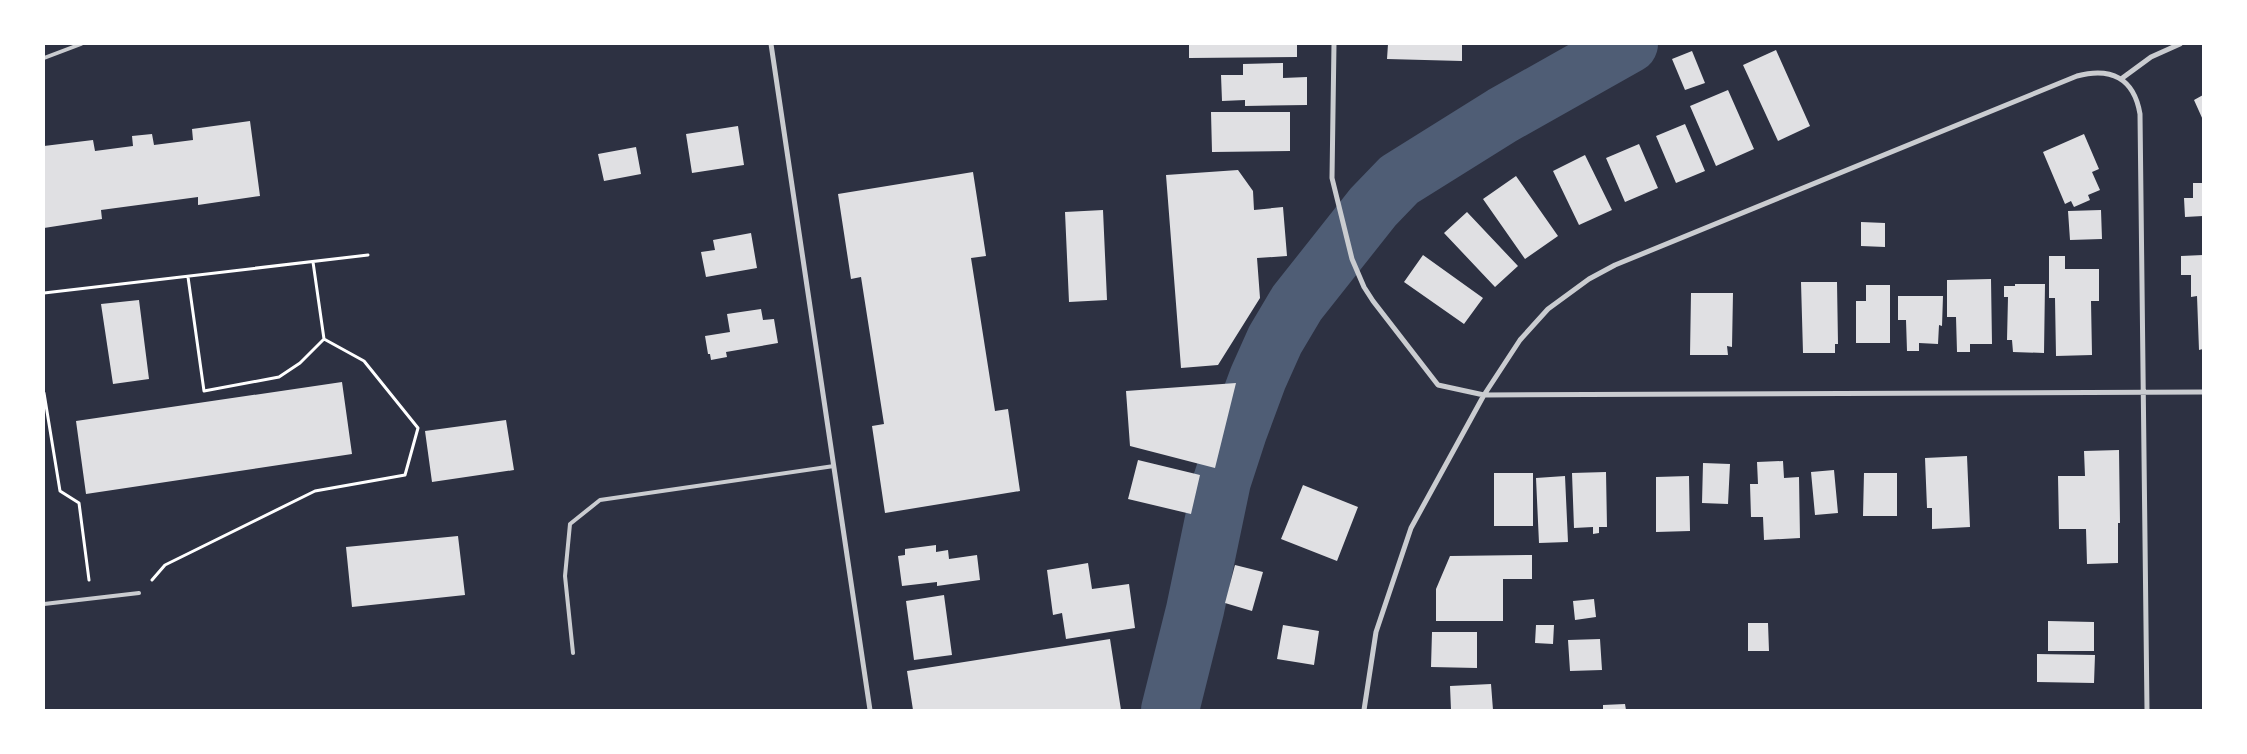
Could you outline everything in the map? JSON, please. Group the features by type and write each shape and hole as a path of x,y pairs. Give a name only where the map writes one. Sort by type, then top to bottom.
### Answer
{"street":[{"path":"771,44 870,710"},
{"path":"1334,44 1331,164 1334,192 1340,214 1358,273 1373,301 1438,385 1484,395 2203,392"},
{"path":"2121,79 2151,57 2180,44"},
{"path":"1364,710 1376,632 1411,528 1484,395 1520,340 1548,309 1589,279 1615,265 2077,76 2099,72 2110,73 2121,79 2131,88 2138,100 2140,114 2147,710"}],"lane":[{"path":"44,58 81,44"},
{"path":"573,654 565,576 570,524 600,500 834,466"},
{"path":"44,604 139,593"}],"path":[{"path":"44,293 368,255"},
{"path":"313,262 324,339"},
{"path":"188,277 204,391 279,377 300,363 324,339"},
{"path":"139,593 165,565 315,491 405,475 418,428 364,361 324,339"},
{"path":"44,393 60,491 79,503 91,598"}],"building":[{"path":"1189,44 1297,44 1297,57 1189,58"},
{"path":"1388,44 1462,44 1462,61 1387,59"},
{"path":"1776,50 1810,126 1778,141 1743,65"},
{"path":"1692,51 1705,83 1685,90 1672,59"},
{"path":"1283,63 1283,78 1307,77 1307,105 1245,106 1245,100 1222,101 1221,75 1243,75 1243,64"},
{"path":"1728,90 1754,149 1716,166 1690,106"},
{"path":"2203,95 2203,120 2194,100"},
{"path":"1211,112 1290,112 1290,151 1212,152"},
{"path":"250,121 260,196 198,205 198,197 101,210 102,219 44,228 44,146 93,140 95,151 133,146 132,136 152,134 154,145 193,140 192,129"},
{"path":"1685,124 1705,171 1676,183 1656,136"},
{"path":"738,126 744,165 692,173 686,134"},
{"path":"2084,134 2099,169 2092,172 2100,190 2088,195 2090,200 2074,207 2071,201 2065,204 2043,152"},
{"path":"1639,144 1658,188 1625,202 1606,158"},
{"path":"636,147 641,174 604,181 598,154"},
{"path":"1585,155 1612,210 1579,225 1553,171"},
{"path":"1238,170 1253,191 1254,210 1283,207 1287,256 1257,258 1260,298 1218,365 1181,368 1166,175"},
{"path":"973,172 986,256 971,258 995,411 1008,409 1020,491 885,513 872,426 884,424 861,277 851,279 838,194"},
{"path":"1516,176 1558,236 1525,259 1483,199"},
{"path":"2193,183 2203,183 2203,216 2185,217 2184,198 2193,198"},
{"path":"1103,210 1107,300 1069,302 1065,212"},
{"path":"2101,210 2102,239 2070,240 2068,211"},
{"path":"1467,212 1518,266 1495,287 1444,233"},
{"path":"1861,222 1885,223 1885,247 1861,246"},
{"path":"751,233 757,268 706,277 701,252 715,250 713,240"},
{"path":"1423,255 1483,298 1464,324 1404,282"},
{"path":"2203,255 2203,349 2199,350 2197,296 2191,297 2191,275 2181,275 2181,256"},
{"path":"2049,256 2065,256 2065,269 2099,269 2099,301 2091,301 2092,355 2056,356 2055,298 2049,298"},
{"path":"1991,279 1992,344 1970,344 1970,352 1957,352 1956,317 1947,317 1947,280"},
{"path":"1801,282 1837,282 1838,344 1835,344 1835,353 1803,353"},
{"path":"2015,284 2045,284 2044,353 2013,352 2012,340 2007,340 2008,297 2004,297 2004,286 2015,286"},
{"path":"1866,285 1890,285 1890,343 1856,343 1856,301 1866,301"},
{"path":"1691,293 1733,293 1732,347 1727,346 1728,355 1690,355"},
{"path":"1898,296 1943,296 1942,326 1939,325 1938,344 1919,343 1919,351 1907,351 1906,320 1898,320"},
{"path":"139,300 149,379 113,384 101,304"},
{"path":"761,309 763,320 774,319 778,343 726,352 727,357 711,360 705,336 730,332 727,314"},
{"path":"342,382 352,454 86,494 76,421"},
{"path":"1236,383 1215,468 1130,446 1126,391"},
{"path":"506,420 514,470 432,482 425,431"},
{"path":"2119,450 2120,523 2118,523 2118,563 2087,564 2086,529 2059,529 2058,476 2085,476 2084,451"},
{"path":"1967,456 1970,527 1932,529 1932,508 1927,508 1925,458"},
{"path":"1138,460 1200,475 1191,514 1128,499"},
{"path":"1783,461 1784,478 1799,477 1800,538 1764,540 1763,517 1751,517 1750,484 1758,484 1757,462"},
{"path":"1703,463 1730,464 1728,504 1702,503"},
{"path":"1834,470 1838,513 1815,515 1811,472"},
{"path":"1606,472 1607,527 1599,527 1599,533 1593,534 1593,527 1574,528 1572,473"},
{"path":"1494,473 1533,473 1533,526 1494,526"},
{"path":"1864,473 1897,473 1897,516 1863,516"},
{"path":"1565,476 1568,542 1539,543 1536,478"},
{"path":"1689,476 1690,531 1656,532 1656,477"},
{"path":"1303,485 1358,507 1337,561 1281,539"},
{"path":"458,536 465,595 352,607 346,547"},
{"path":"936,545 936,552 948,550 949,559 977,555 980,580 937,586 937,582 902,586 898,556 905,555 905,549"},
{"path":"1532,555 1532,579 1503,579 1503,621 1436,621 1436,589 1450,556"},
{"path":"1088,563 1092,589 1129,584 1135,628 1066,639 1062,613 1053,615 1047,570"},
{"path":"1235,565 1263,572 1252,611 1225,603"},
{"path":"944,595 952,655 914,660 906,601"},
{"path":"1594,599 1596,617 1575,620 1573,601"},
{"path":"2048,621 2094,622 2094,651 2048,651"},
{"path":"1748,623 1768,623 1769,651 1748,651"},
{"path":"1283,625 1319,631 1314,665 1277,659"},
{"path":"1536,625 1554,625 1553,644 1535,643"},
{"path":"1432,632 1477,632 1477,668 1431,667"},
{"path":"1110,639 1121,710 913,710 907,671"},
{"path":"1600,639 1602,670 1570,671 1568,640"},
{"path":"2037,654 2095,655 2094,683 2037,682"},
{"path":"1491,684 1493,710 1451,710 1450,686"},
{"path":"1625,704 1626,710 1603,710 1603,705"}],"waterway":[{"path":"1170,710 1195,610 1222,481 1258,378 1275,340 1297,303 1373,207 1399,180 1503,115 1629,44"}]}
